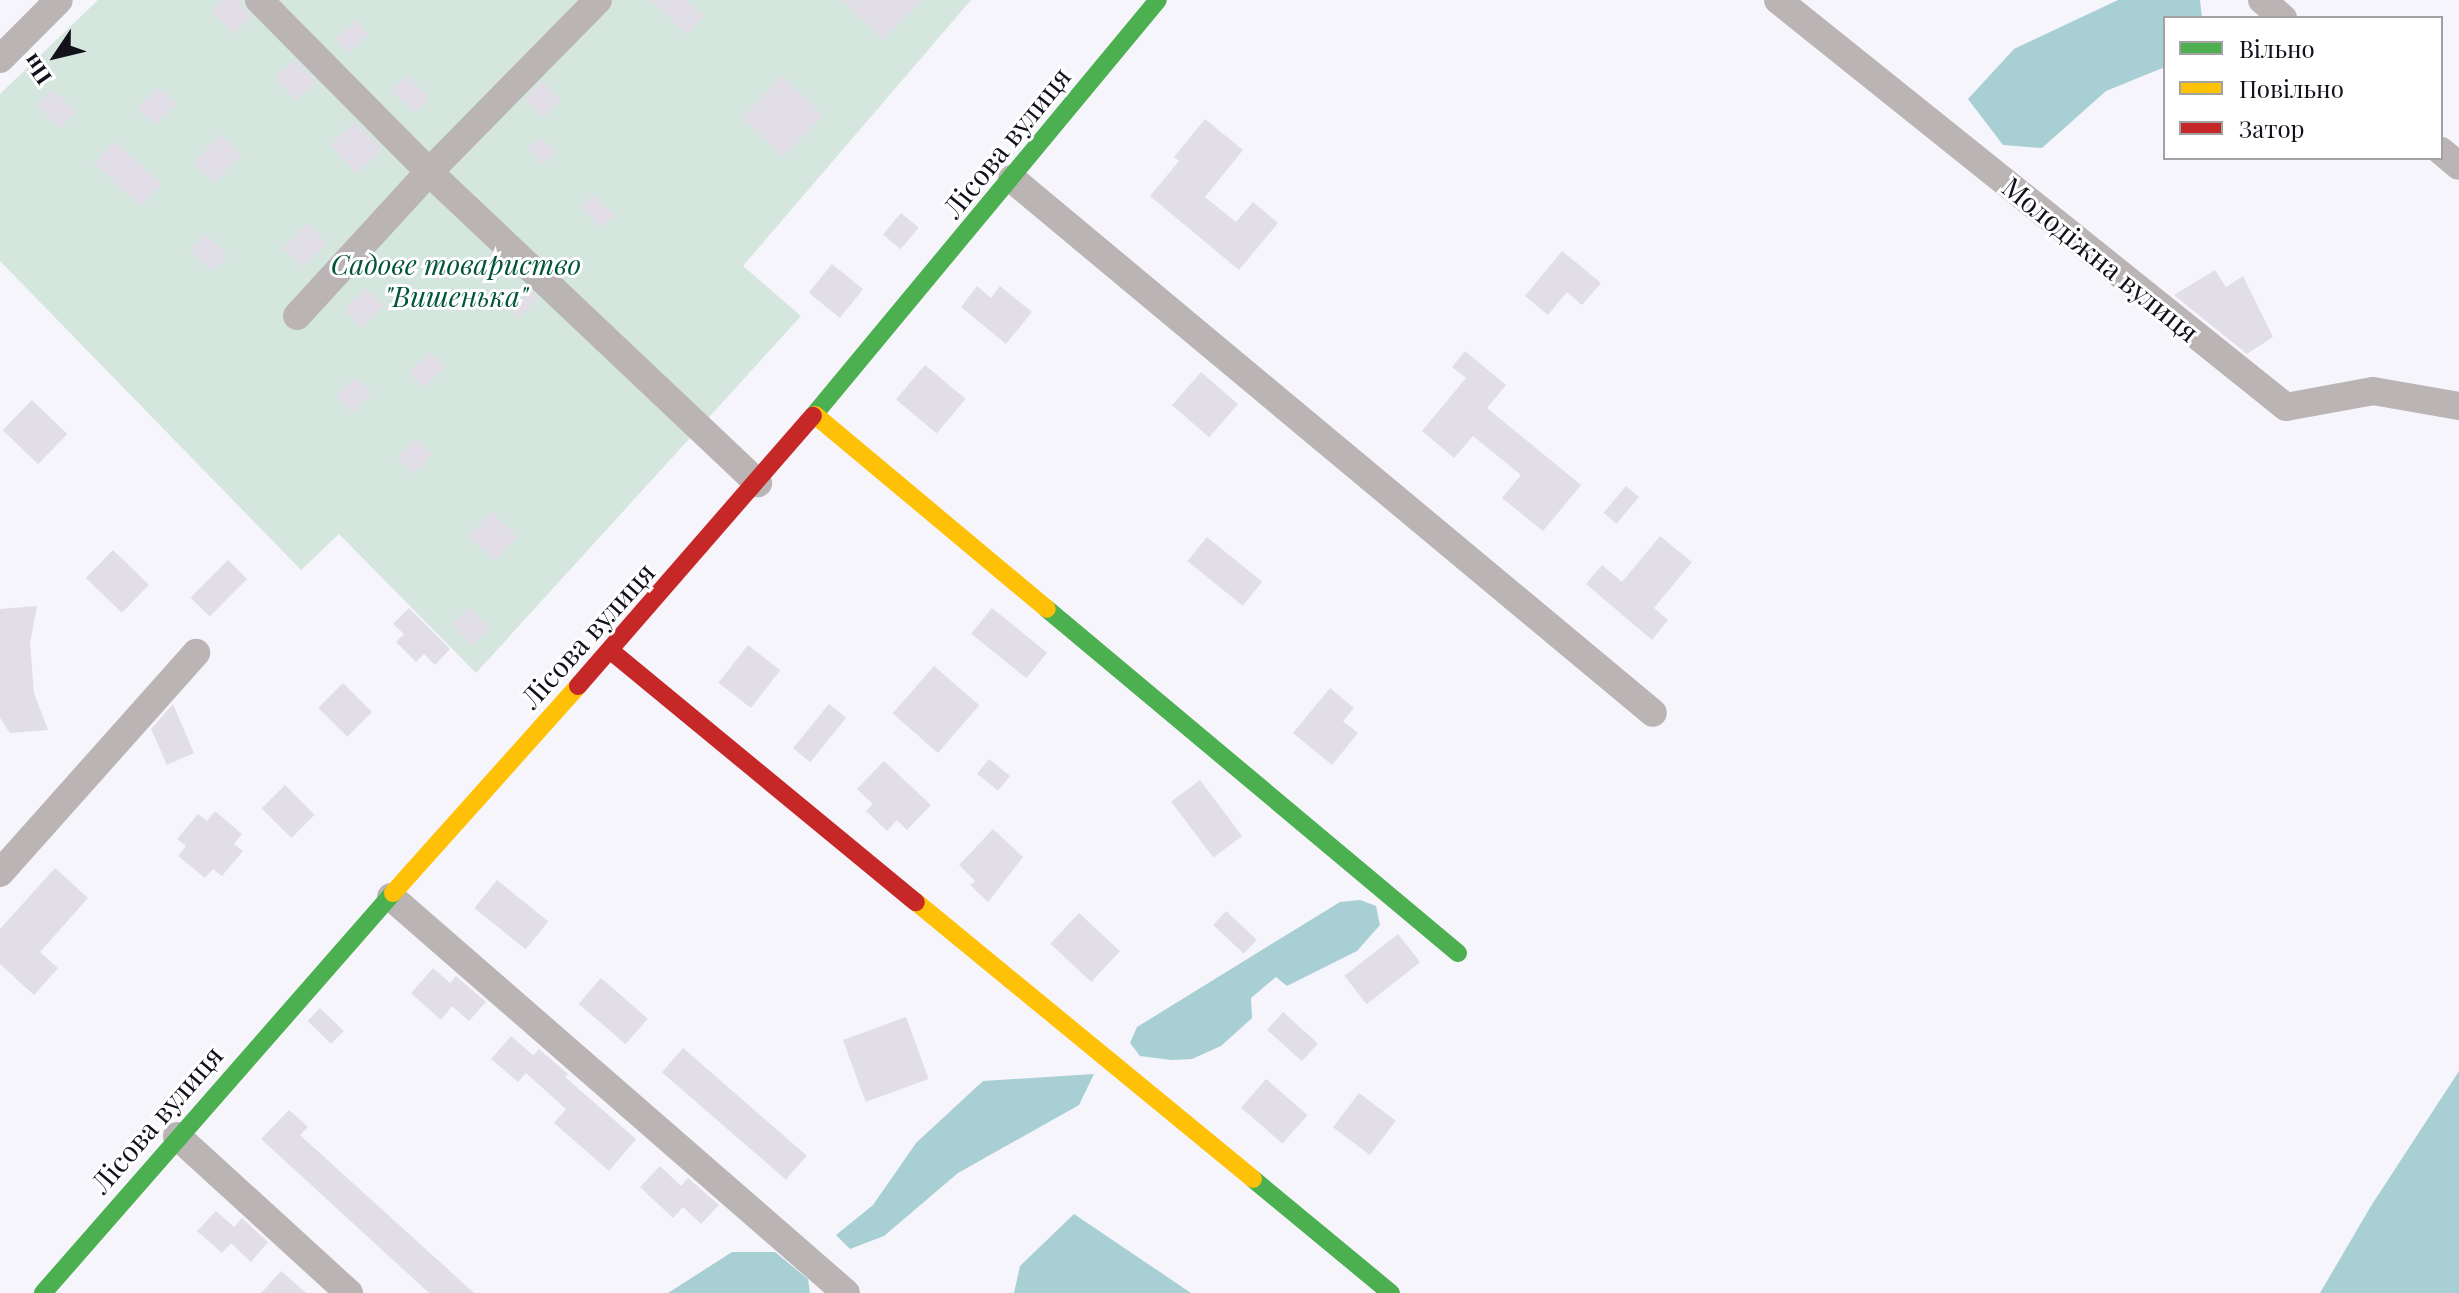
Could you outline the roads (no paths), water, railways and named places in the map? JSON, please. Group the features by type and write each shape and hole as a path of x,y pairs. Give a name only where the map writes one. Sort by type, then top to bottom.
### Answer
{"street":[{"path":"0,59 59,0"},
{"path":"259,0 429,172 758,483"},
{"name":"Лісова вулиця","path":"43,1293 177,1136 758,483 1158,0"},
{"name":"Молодіжна вулиця","path":"1778,0 2286,407 2373,391 2459,406"},
{"path":"2262,0 2281,16"},
{"path":"297,316 583,5"},
{"path":"2443,153 2459,166"},
{"path":"1012,179 1653,713"},
{"path":"815,415 1458,953"},
{"path":"611,651 1391,1293"},
{"path":"0,873 196,653"},
{"path":"391,897 846,1293"},
{"path":"177,1136 349,1293"}],"water":[{"path":"2118,0 2200,0 2202,16 2163,16 2163,68 2106,91 2042,148 2003,145 1968,99 2014,49"},
{"path":"1360,900 1376,906 1380,925 1357,951 1287,986 1276,977 1251,998 1252,1018 1221,1046 1192,1059 1171,1060 1140,1056 1130,1043 1137,1027 1340,902"},
{"path":"2459,1071 2459,1293 2320,1293 2371,1206"},
{"path":"1094,1074 1079,1105 958,1173 884,1236 850,1249 836,1235 873,1205 916,1143 983,1081"},
{"path":"1074,1214 1191,1293 1014,1293 1020,1266"},
{"path":"732,1252 775,1252 808,1279 810,1293 668,1293"}],"park label":[{"name":"Садове товариство \"Вишенька\"","path":"456,280"}]}
